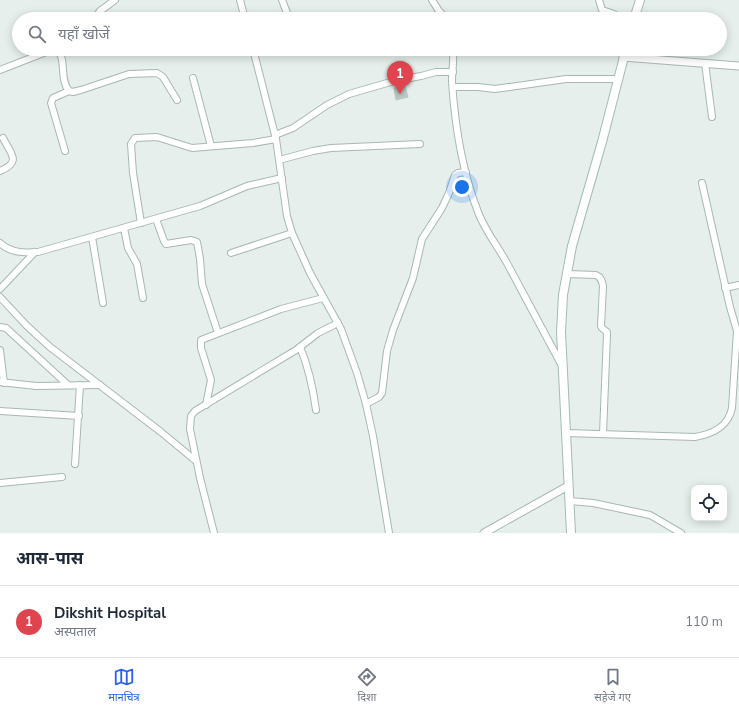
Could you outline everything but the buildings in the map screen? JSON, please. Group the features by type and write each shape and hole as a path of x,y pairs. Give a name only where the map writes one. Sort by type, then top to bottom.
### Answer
{"main road":[{"path":"636,12 640,0"},
{"path":"571,533 562,365 561,332 563,296 572,246 602,142 623,56"}],"street":[{"path":"99,12 115,0"},
{"path":"240,0 243,12"},
{"path":"282,0 287,12"},
{"path":"432,0 440,12"},
{"path":"599,0 602,10 608,12"},
{"path":"0,70 37,56"},
{"path":"60,56 64,82 69,91"},
{"path":"255,56 275,137 292,233 307,267 338,323 357,373 366,404 373,436 389,533"},
{"path":"453,56 453,87 457,132 466,172 479,214 508,264 562,365"},
{"path":"648,56 739,66"},
{"path":"705,63 712,117"},
{"path":"141,223 133,173 132,140 151,137 168,140 189,147 252,143 275,137 292,128 327,105 349,94 394,81 436,72 453,72"},
{"path":"65,151 51,104 53,98 69,91 73,92 81,90 129,74 157,73 163,77 177,100"},
{"path":"192,78 211,146"},
{"path":"453,87 495,89 566,80 618,80"},
{"path":"0,171 10,167 13,163 13,159 3,138"},
{"path":"279,160 331,148 420,144"},
{"path":"366,404 382,393 392,330 413,278 422,239 442,208 455,175 466,172"},
{"path":"0,243 4,247 13,251 22,253 35,252 200,206 247,186 282,178"},
{"path":"566,433 695,437 717,431 725,424 732,408 737,336 736,326 725,288 702,183"},
{"path":"156,219 166,244 191,240 195,240 197,242 202,284 218,333"},
{"path":"124,228 128,248 137,264 143,298"},
{"path":"231,253 292,233"},
{"path":"92,237 103,303"},
{"path":"0,289 35,252"},
{"path":"567,274 596,275 602,281 601,326 607,332 603,434"},
{"path":"725,288 739,285"},
{"path":"0,297 27,326 50,347 161,432 196,462"},
{"path":"206,405 211,380 200,342 202,339 281,309 324,298"},
{"path":"214,533 196,462 189,422 191,416 196,411 300,347 318,333 338,323"},
{"path":"0,327 6,328 68,385"},
{"path":"300,347 312,381 316,410"},
{"path":"0,350 2,383 36,386 100,385"},
{"path":"75,464 80,385"},
{"path":"0,411 79,416"},
{"path":"0,483 62,476"},
{"path":"484,533 568,486"},
{"path":"570,501 593,503 650,515 681,533"}],"place":[{"name":"Dikshit Hospital","path":"400,94"}]}
